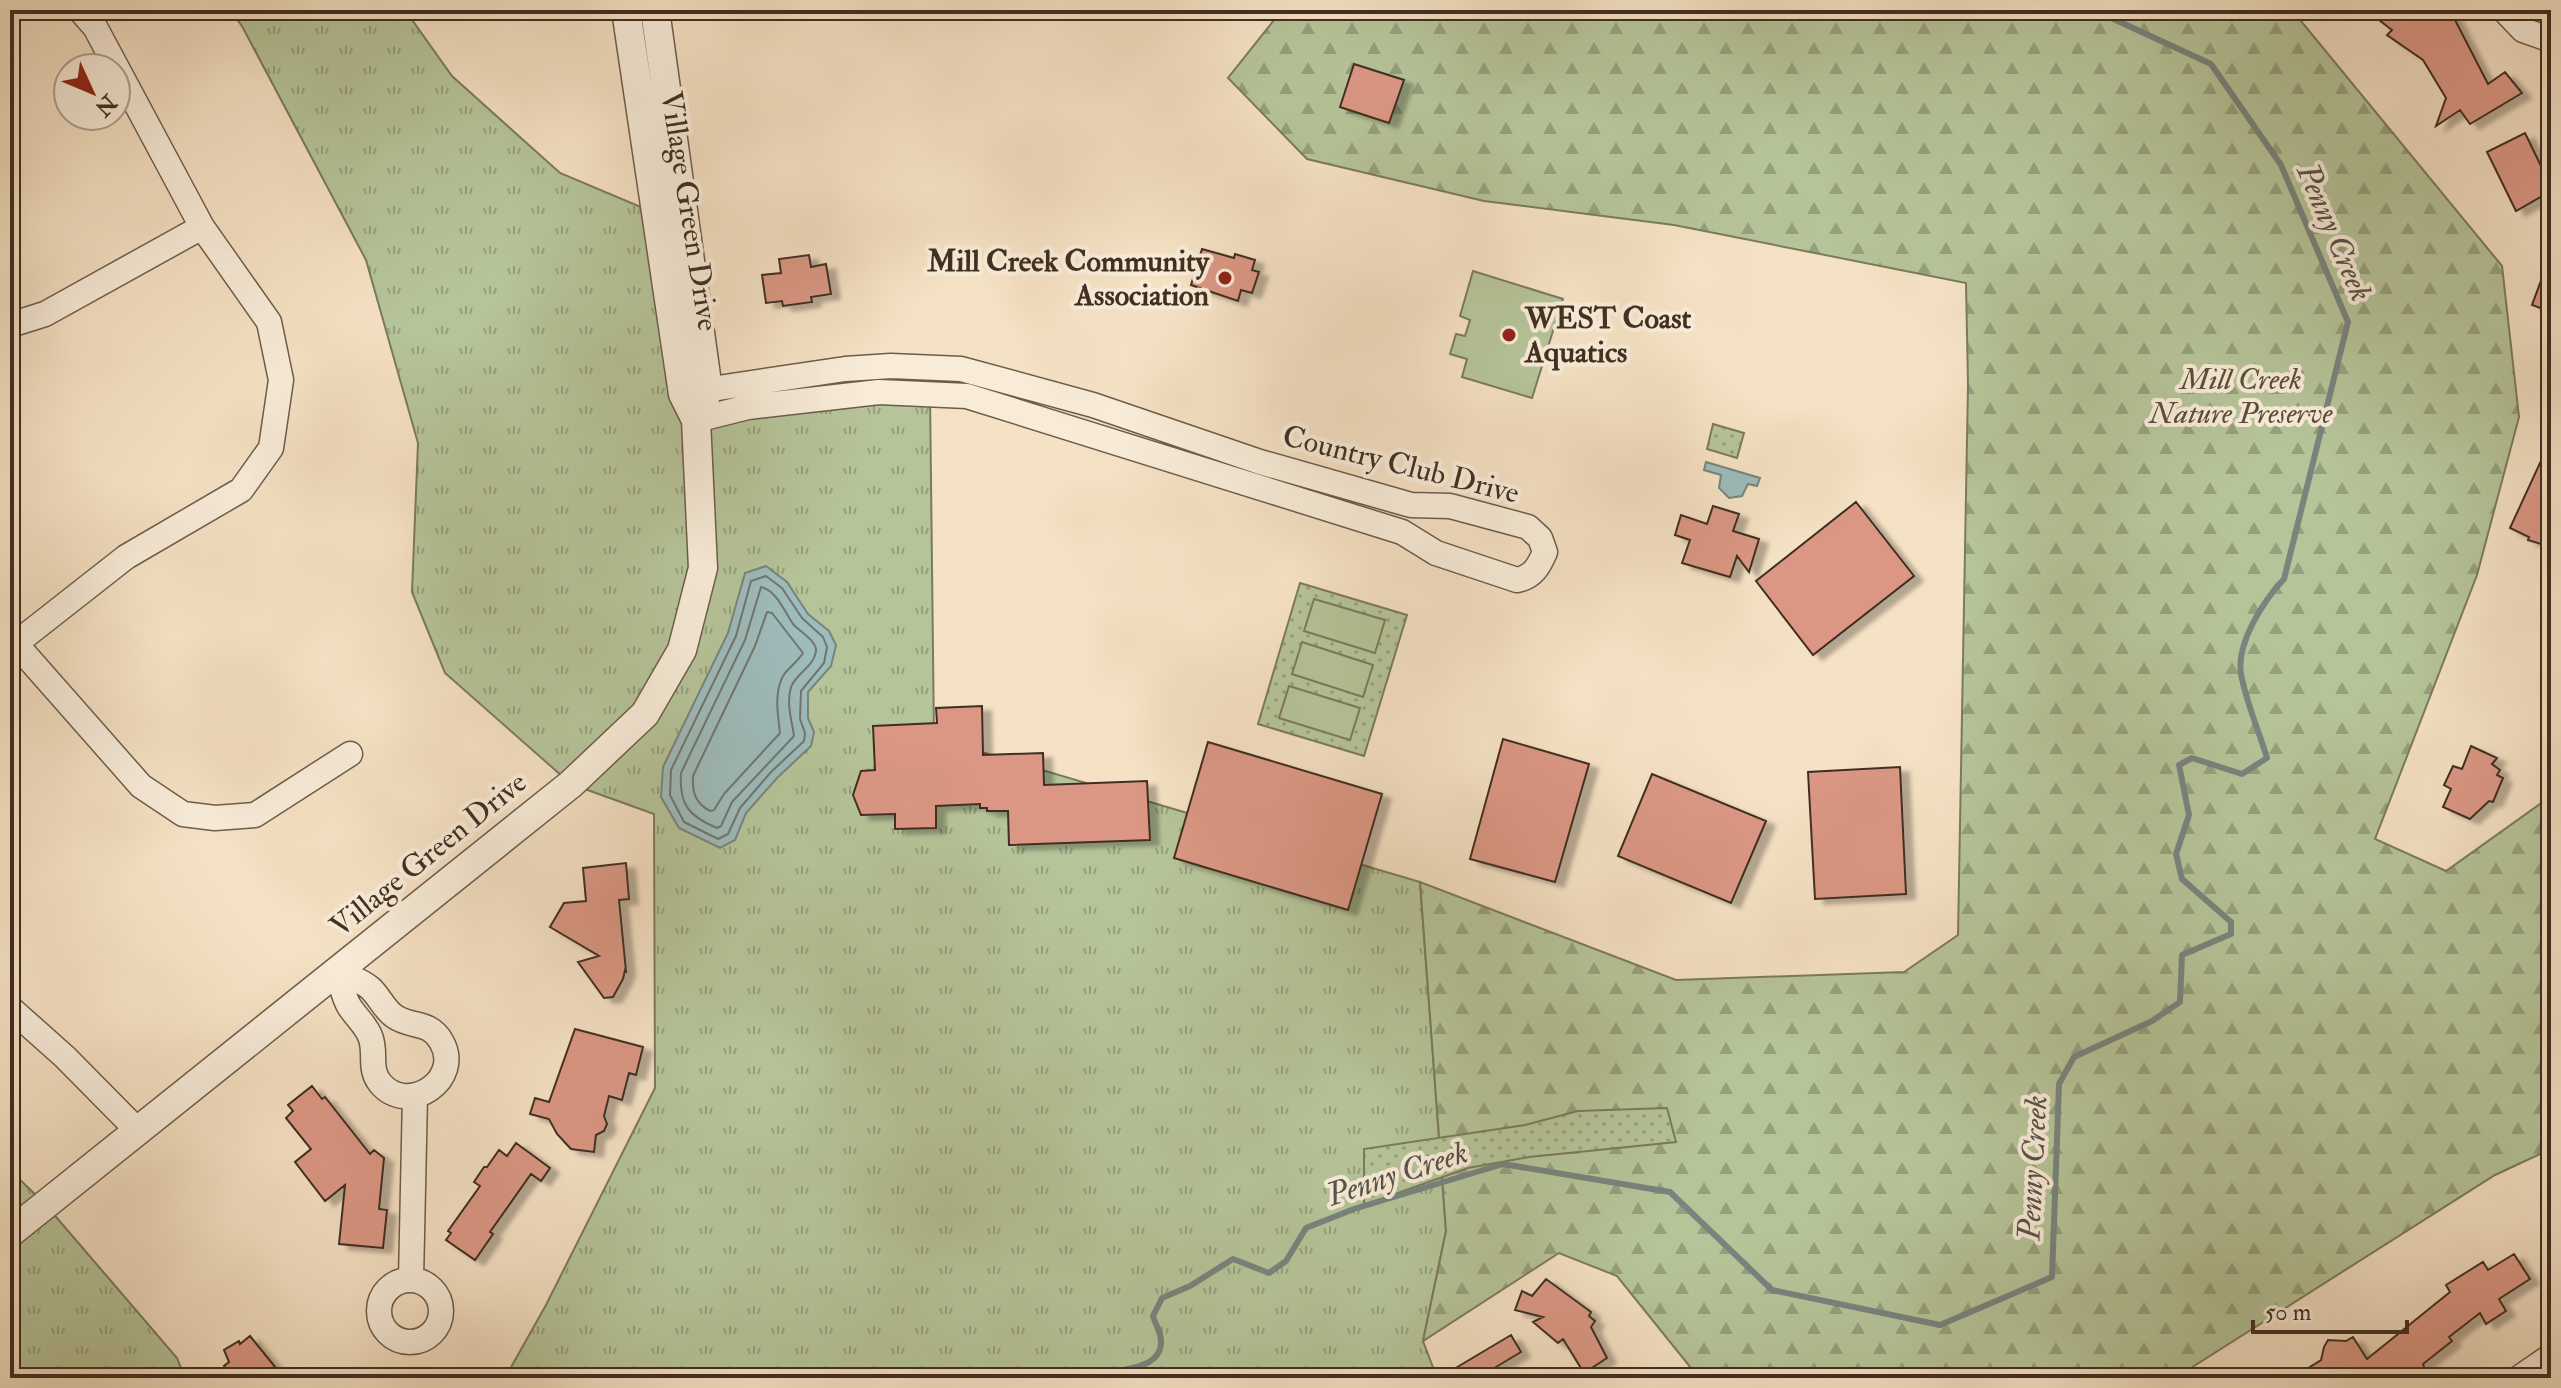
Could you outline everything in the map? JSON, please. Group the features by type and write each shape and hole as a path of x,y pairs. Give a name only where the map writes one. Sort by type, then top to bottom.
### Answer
{"street":[{"path":"80,10 95,27 202,227 269,322 281,380 271,448 241,490 126,557 13,646 141,786 183,814 215,818 255,815 350,754"},
{"name":"Village Green Drive","path":"626,10 695,392"},
{"name":"Village Green Drive","path":"10,1233 571,784 645,714 682,650 703,568 695,392 655,10"},
{"path":"2504,10 2523,30 2551,40"},
{"path":"10,325 45,314 202,227"},
{"name":"Country Club Drive","path":"695,392 845,369 891,366 961,369 1093,405 1260,462 1411,505 1450,506 1528,527 1540,538 1545,552 1539,566 1528,578 1517,580 1436,553 1402,532 967,396 879,392 748,407 696,420"},
{"path":"337,971 369,987 393,1016 422,1024 440,1039 446,1063 441,1078 430,1090 415,1096 392,1093 375,1076 371,1038 347,1004 337,971"},
{"path":"10,1008 65,1057 137,1130"},
{"path":"411,1280 415,1096"},
{"path":"2519,1378 2551,1356"}],"green space":[{"path":"231,10 405,10 452,76 560,173 655,213 696,420 930,393 934,738 1420,882 1446,1231 1423,1341 1437,1378 505,1378 546,1305 655,1088 654,814 571,784 445,673 412,592 418,443 366,260"},
{"name":"Mill Creek Nature Preserve","path":"1282,10 2292,10 2502,266 2519,417 2477,575 2375,839 2446,871 2551,796 2551,1149 2495,1175 2175,1378 1699,1378 1617,1276 1559,1253 1423,1341 1446,1231 1420,882 1676,980 1904,972 1958,935 1968,385 1966,283 1674,225 1484,201 1307,159 1228,78"},
{"name":"WEST Coast Aquatics","path":"1473,271 1563,299 1532,398 1462,377 1467,359 1450,354 1456,334 1465,336 1470,320 1460,316"},
{"path":"1713,424 1744,433 1737,458 1707,449"},
{"path":"1300,583 1407,615 1364,756 1258,724"},
{"path":"1314,599 1385,620 1375,653 1304,631"},
{"path":"1302,642 1373,665 1363,697 1292,674"},
{"path":"1289,686 1360,708 1350,740 1279,718"},
{"path":"1667,1108 1676,1142 1529,1157 1468,1168 1364,1205 1364,1149 1525,1125 1578,1111"},
{"path":"10,1170 45,1204 177,1358 185,1378 10,1378"}],"water":[{"path":"1706,462 1760,478 1757,486 1748,484 1742,496 1729,498 1719,488 1721,475 1704,470"},
{"path":"766,566 787,582 808,614 829,631 836,645 831,666 808,692 808,718 814,732 811,746 746,813 735,840 720,848 679,828 661,797 663,767 728,633 745,573"}],"building":[{"path":"2386,10 2444,10 2453,16 2488,84 2505,72 2522,93 2470,124 2460,110 2436,126 2446,98 2423,60 2387,35 2392,30 2379,20"},
{"path":"1354,64 1404,80 1389,123 1340,107"},
{"path":"2525,133 2541,166 2551,160 2551,191 2516,211 2487,152"},
{"name":"Mill Creek Community Association","path":"1202,249 1255,260 1252,270 1259,272 1252,293 1241,290 1238,301 1191,285"},
{"path":"809,255 811,267 826,264 831,294 811,297 812,302 783,306 782,301 766,303 762,275 781,273 779,259"},
{"path":"2551,260 2551,312 2532,305"},
{"path":"2551,439 2551,547 2528,540 2529,537 2510,528"},
{"path":"1856,502 1914,576 1813,655 1756,581"},
{"path":"1713,506 1739,514 1733,531 1759,539 1749,572 1737,556 1730,577 1682,563 1690,540 1675,535 1681,515 1707,524"},
{"path":"982,706 983,755 1043,753 1044,785 1147,781 1150,840 1009,845 1008,811 987,811 987,808 980,808 980,804 936,806 936,828 895,829 895,814 861,815 853,795 861,771 875,770 873,726 937,723 936,708"},
{"path":"1503,739 1589,764 1555,882 1470,859"},
{"path":"1208,742 1382,794 1348,910 1174,858"},
{"path":"2471,746 2497,758 2492,764 2500,770 2497,775 2503,778 2493,802 2489,801 2470,819 2443,807 2451,789 2444,785 2453,766 2462,769"},
{"path":"1900,767 1906,894 1815,899 1808,772"},
{"path":"1652,774 1766,821 1731,903 1618,856"},
{"path":"626,863 629,899 619,900 626,971 613,997 604,998 578,962 599,956 550,927 564,903 586,901 583,868"},
{"path":"575,1029 643,1047 636,1075 629,1073 622,1100 609,1096 604,1116 607,1124 604,1131 596,1135 594,1152 571,1149 557,1134 549,1119 530,1114 535,1098 549,1102"},
{"path":"312,1086 322,1099 325,1097 370,1154 374,1150 384,1158 379,1209 387,1210 383,1248 339,1244 345,1185 325,1201 295,1162 311,1149 286,1118 293,1111 288,1105"},
{"path":"516,1143 550,1168 541,1181 531,1174 490,1232 493,1234 475,1260 446,1240 451,1233 448,1231 480,1186 474,1182 484,1167 499,1150 507,1156"},
{"path":"2514,1254 2530,1279 2499,1299 2506,1311 2486,1324 2480,1313 2449,1337 2452,1341 2423,1364 2428,1378 2292,1378 2321,1360 2328,1340 2346,1341 2353,1337 2367,1359 2450,1292 2446,1285 2483,1262 2488,1270"},
{"path":"1546,1279 1591,1312 1589,1316 1595,1321 1591,1327 1607,1358 1584,1373 1563,1339 1558,1343 1533,1322 1543,1317 1515,1310 1522,1291 1532,1296"},
{"path":"1511,1335 1521,1352 1486,1373 1489,1378 1439,1378"},
{"path":"250,1336 284,1378 234,1378 224,1366 229,1362 224,1350"}],"waterway":[{"name":"Penny Creek","path":"1098,1378 1138,1367 1155,1358 1161,1341 1153,1316 1162,1298 1190,1286 1233,1259 1269,1273 1286,1261 1306,1228 1354,1209 1503,1164 1670,1192 1772,1290 1940,1325 2052,1277 2059,1084 2074,1057 2152,1021 2180,1002 2182,955 2231,934 2231,922 2182,879 2176,854 2189,815 2179,765 2192,758 2242,774 2267,758 2243,685 2243,649 2260,610 2284,579 2348,322 2281,165 2211,64 2094,10"}],"place":[{"name":"Mill Creek Community Association","path":"1225,278"},
{"name":"WEST Coast Aquatics","path":"1509,335"}]}
